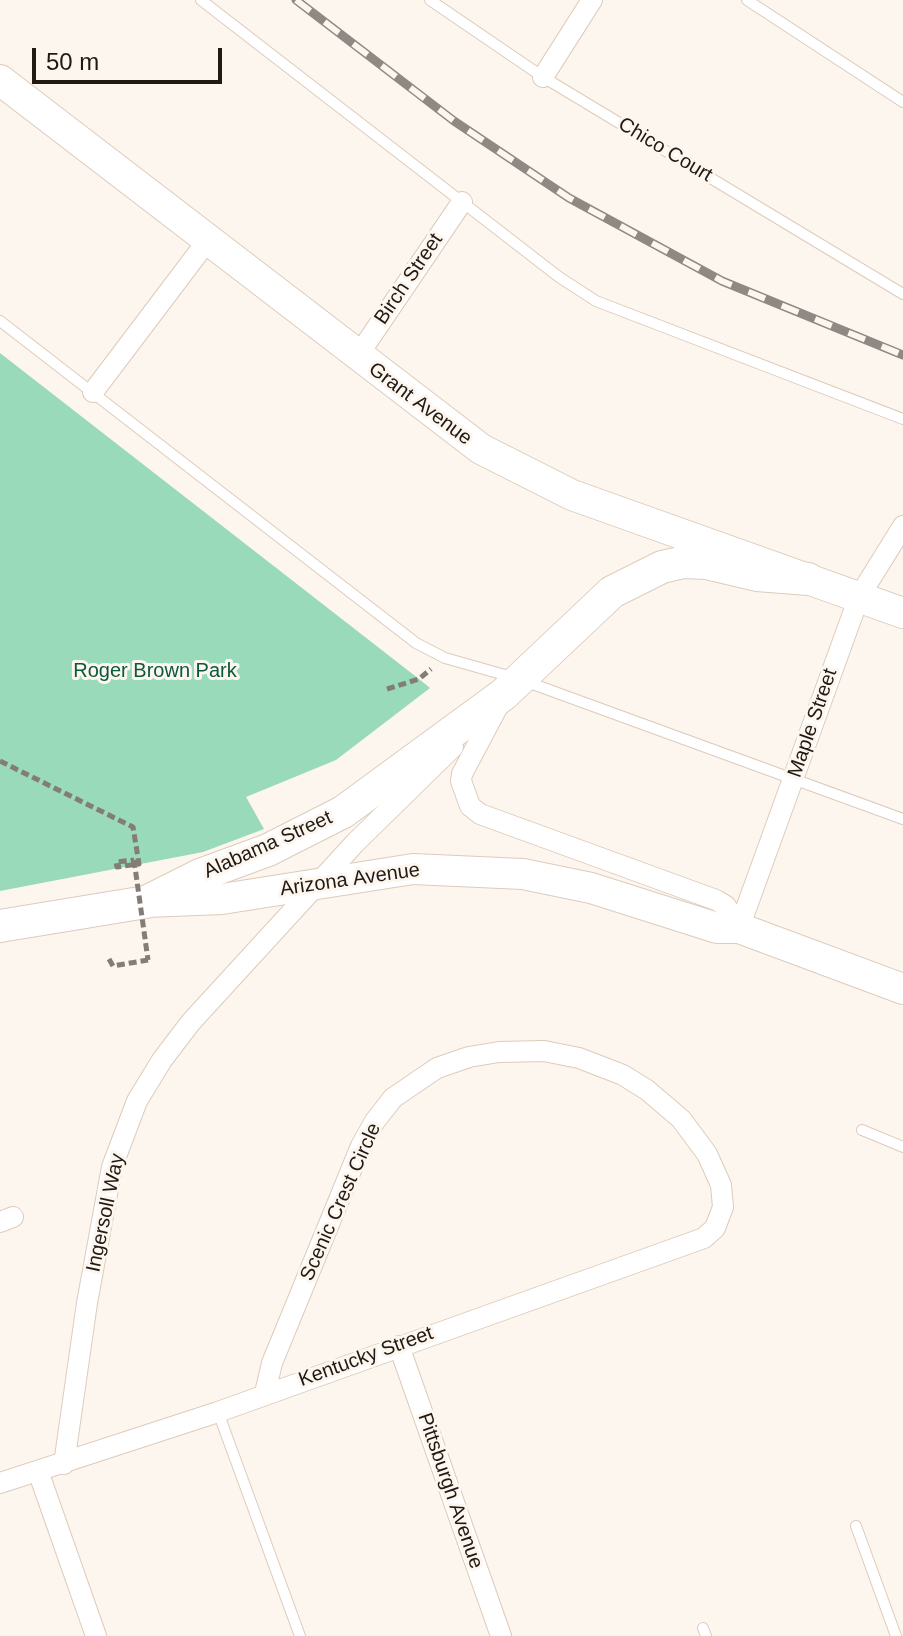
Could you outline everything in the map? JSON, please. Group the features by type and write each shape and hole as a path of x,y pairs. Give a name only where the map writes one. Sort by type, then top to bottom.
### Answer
{"main road":[{"name":"Grant Avenue","path":"0,80 433,416 511,466 572,495 903,613"},
{"name":"Alabama Street","path":"0,926 143,887 200,875 268,850 343,812 512,686 612,592 662,567 706,563 757,575 808,579"},
{"name":"Arizona Avenue","path":"143,887 222,899 413,869 523,874 591,888 717,928 739,928 903,989"}],"street":[{"path":"543,77 592,0"},
{"name":"Birch Street","path":"357,357 462,202"},
{"path":"93,392 208,240"},
{"name":"Maple Street","path":"739,928 859,597 903,526"},
{"name":"Alabama Street","path":"317,884 512,686"},
{"name":"Arizona Avenue","path":"512,686 462,774 461,781 470,806 480,814 716,900 726,906 739,928"},
{"name":"Ingersoll Way","path":"64,1464 87,1303 112,1167 137,1101 162,1060 191,1022 317,884"},
{"name":"Scenic Crest Circle","path":"265,1393 272,1363 368,1133 393,1098 437,1068 484,1055 544,1051 579,1058 623,1075 681,1119 707,1154 721,1185 721,1215"},
{"name":"Kentucky Street","path":"0,1483 218,1412 704,1238 721,1215"},
{"name":"Pittsburgh Avenue","path":"399,1346 501,1636"},
{"path":"38,1471 96,1636"}],"lane":[{"path":"201,0 462,202 596,301 903,419"},
{"name":"Chico Court","path":"430,0 543,77 903,294"},
{"path":"747,0 903,102"},
{"path":"0,321 416,643 512,686 794,779 903,819"},
{"path":"862,1130 903,1147"},
{"path":"218,1412 300,1636"},
{"path":"856,1526 896,1636"}],"path":[{"path":"387,689 419,679 445,658"},
{"path":"0,761 133,827 148,960 113,966 109,959"},
{"path":"136,862 143,887"}],"green space":[{"name":"Roger Brown Park","path":"0,353 430,688 336,760 246,797 264,829 203,852 0,891"}],"railway":[{"path":"296,0 454,121 569,198 722,281 903,355"}]}
